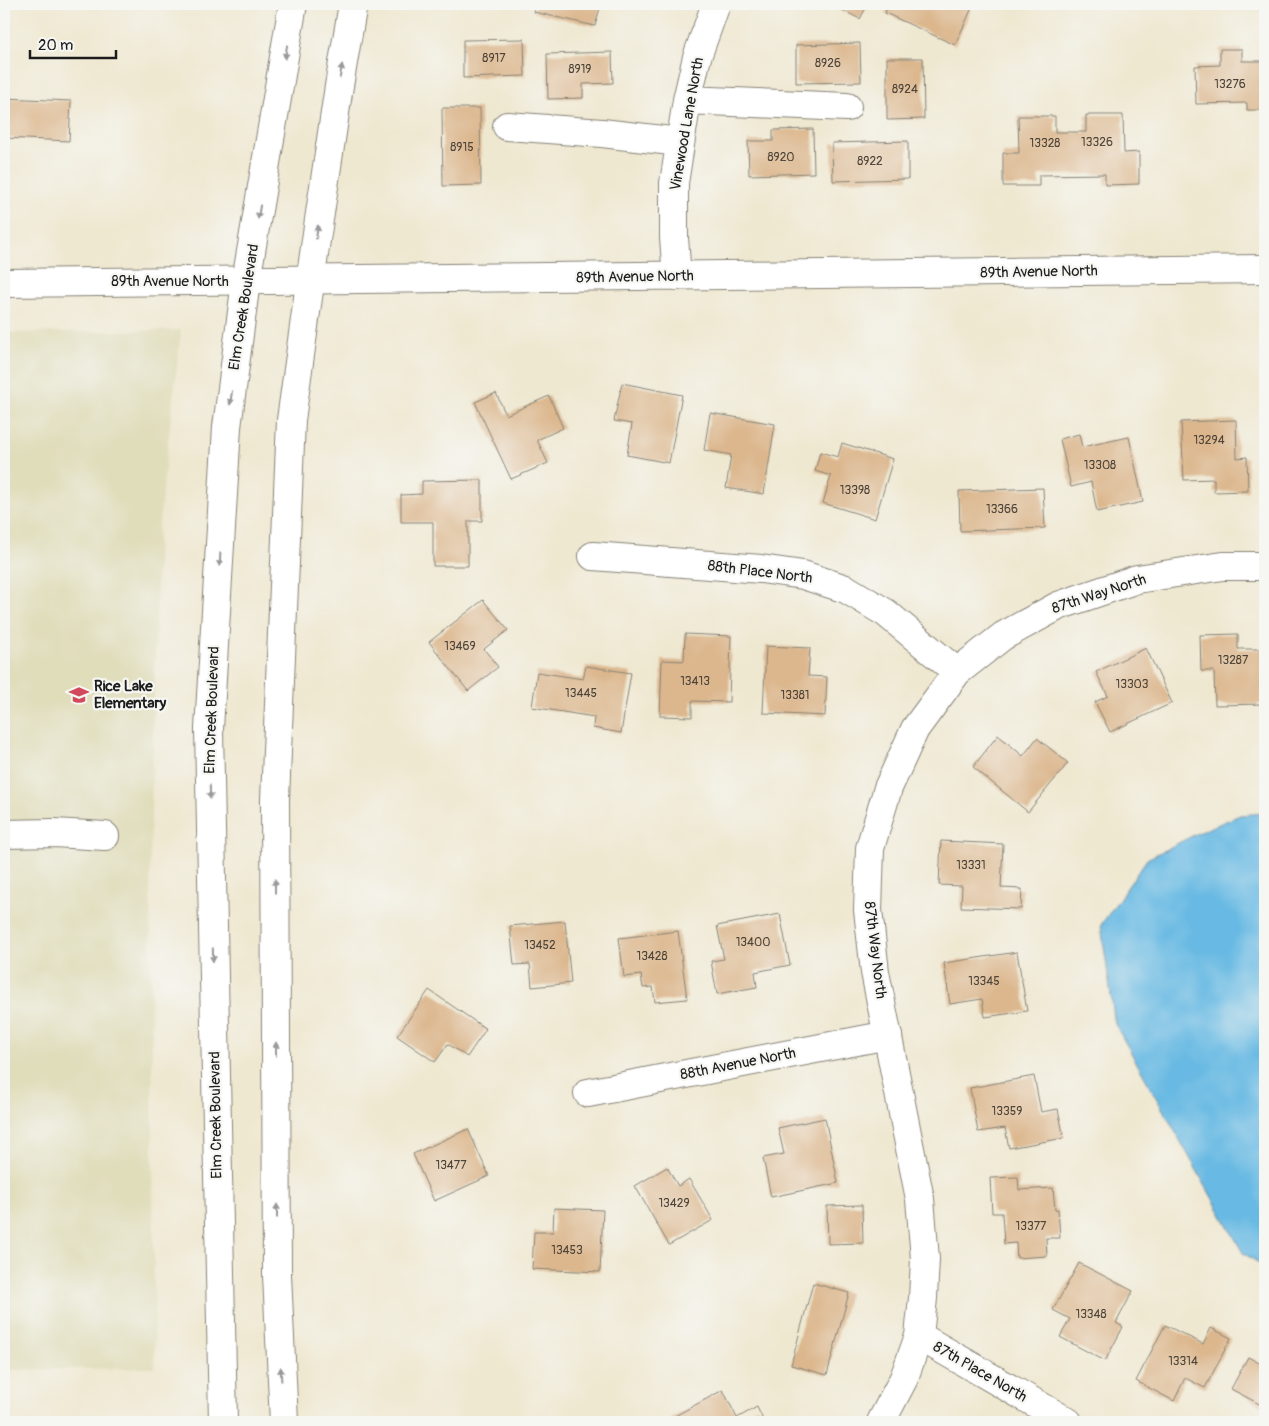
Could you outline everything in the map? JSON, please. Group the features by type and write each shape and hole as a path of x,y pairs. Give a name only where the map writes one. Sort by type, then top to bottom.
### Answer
{"street":[{"name":"Elm Creek Boulevard","path":"223,1422 209,729 226,427 246,280 293,4"},
{"path":"284,1422 277,1275 275,799 291,420 338,86 353,4"},
{"name":"Vinewood Lane North","path":"677,276 674,238 674,183 697,57 716,4"},
{"path":"688,100 847,106"},
{"path":"507,126 680,142"},
{"name":"89th Avenue North","path":"4,282 1265,269"},
{"name":"88th Place North","path":"593,556 761,569 803,575 820,580 846,589 886,613 957,672"},
{"name":"87th Way North","path":"880,1422 904,1378 919,1336 925,1259 920,1199 876,972 868,910 870,848 888,788 914,729 957,672 1003,636 1058,606 1137,579 1223,566 1265,566"},
{"path":"4,834 54,833 105,836"},
{"name":"88th Avenue North","path":"588,1092 888,1034"},
{"name":"87th Place North","path":"919,1336 1068,1422"}],"shaded area":[{"name":"Rice Lake Elementary","path":"181,330 158,531 150,860 155,1368 4,1370 4,333"}],"water":[{"path":"1265,813 1265,1267 1243,1253 1115,1024 1101,925 1147,859 1200,832 1240,815"}],"building":[{"path":"536,4 601,4 595,26 534,12"},
{"path":"830,4 868,4 860,19"},
{"path":"889,4 957,4 971,10 955,45 885,13"},
{"path":"524,39 525,76 463,78 463,40"},
{"path":"860,43 861,82 796,83 796,45"},
{"path":"1220,49 1242,49 1242,61 1265,61 1265,110 1247,110 1247,103 1196,104 1195,66 1220,65"},
{"path":"612,52 613,83 583,84 583,98 548,99 547,54"},
{"path":"887,58 923,58 924,119 887,120"},
{"path":"4,98 71,101 69,141 4,138"},
{"path":"442,108 480,108 481,185 443,186"},
{"path":"1086,115 1123,115 1124,153 1139,152 1139,184 1105,185 1105,174 1039,175 1039,186 1003,186 1003,153 1019,153 1018,116 1055,116 1055,132 1086,132"},
{"path":"813,129 814,173 749,175 748,141 773,141 773,130"},
{"path":"908,141 908,179 833,181 832,143"},
{"path":"622,383 682,395 669,463 627,455 632,424 614,421"},
{"path":"496,393 506,415 549,396 563,428 537,440 548,463 511,479 475,402"},
{"path":"710,413 775,424 764,494 726,488 731,455 704,450"},
{"path":"1236,420 1237,458 1247,457 1248,491 1214,492 1214,479 1184,480 1181,422"},
{"path":"1079,434 1082,447 1129,437 1143,502 1097,512 1091,482 1071,487 1060,439"},
{"path":"842,443 893,459 875,519 823,503 831,476 815,471 820,452 838,457"},
{"path":"482,480 482,521 468,521 468,566 433,566 433,522 401,522 401,495 422,494 422,481"},
{"path":"1043,488 1045,528 960,531 959,491"},
{"path":"483,600 508,630 484,649 498,667 468,691 429,642"},
{"path":"685,634 731,636 729,702 692,701 692,717 660,716 662,660 684,661"},
{"path":"1238,634 1238,649 1265,649 1265,704 1215,705 1214,671 1201,671 1200,635"},
{"path":"766,646 810,648 808,676 827,677 825,716 763,713"},
{"path":"1146,648 1172,703 1110,732 1095,702 1108,696 1096,672"},
{"path":"586,666 631,673 621,733 593,728 594,717 532,707 537,672 583,679"},
{"path":"998,735 1023,756 1037,738 1068,763 1028,812 973,767"},
{"path":"941,841 1003,844 1001,888 1022,889 1021,909 961,907 962,886 939,885"},
{"path":"780,914 790,965 755,972 757,987 717,994 711,961 724,959 717,926"},
{"path":"565,921 571,983 532,987 530,964 514,965 510,926"},
{"path":"678,931 687,999 655,1002 653,987 643,988 641,975 624,977 619,938"},
{"path":"1017,952 1027,1011 985,1017 982,999 950,1004 944,963"},
{"path":"429,990 486,1029 467,1057 448,1044 435,1062 397,1036"},
{"path":"1034,1076 1041,1112 1058,1109 1064,1138 1009,1148 1005,1128 978,1132 970,1088"},
{"path":"825,1118 838,1183 771,1197 763,1158 784,1154 778,1128"},
{"path":"468,1129 489,1176 434,1201 413,1154"},
{"path":"667,1167 678,1186 689,1179 713,1220 669,1245 635,1186"},
{"path":"1018,1177 1019,1190 1053,1188 1055,1210 1058,1209 1060,1238 1046,1238 1047,1256 1017,1258 1016,1243 1004,1244 1002,1213 992,1213 990,1178"},
{"path":"862,1205 863,1243 828,1244 827,1206"},
{"path":"554,1208 603,1210 600,1272 532,1269 534,1232 553,1232"},
{"path":"1079,1263 1133,1291 1116,1323 1123,1327 1105,1361 1060,1337 1070,1319 1053,1310"},
{"path":"813,1283 849,1293 827,1375 791,1365"},
{"path":"1165,1325 1203,1344 1211,1328 1231,1338 1205,1388 1185,1378 1174,1401 1136,1381"},
{"path":"1248,1357 1265,1366 1265,1407 1231,1389"},
{"path":"723,1390 737,1418 757,1407 764,1422 673,1422 671,1418"}],"place":[{"name":"Rice Lake Elementary","path":"79,695"}]}
